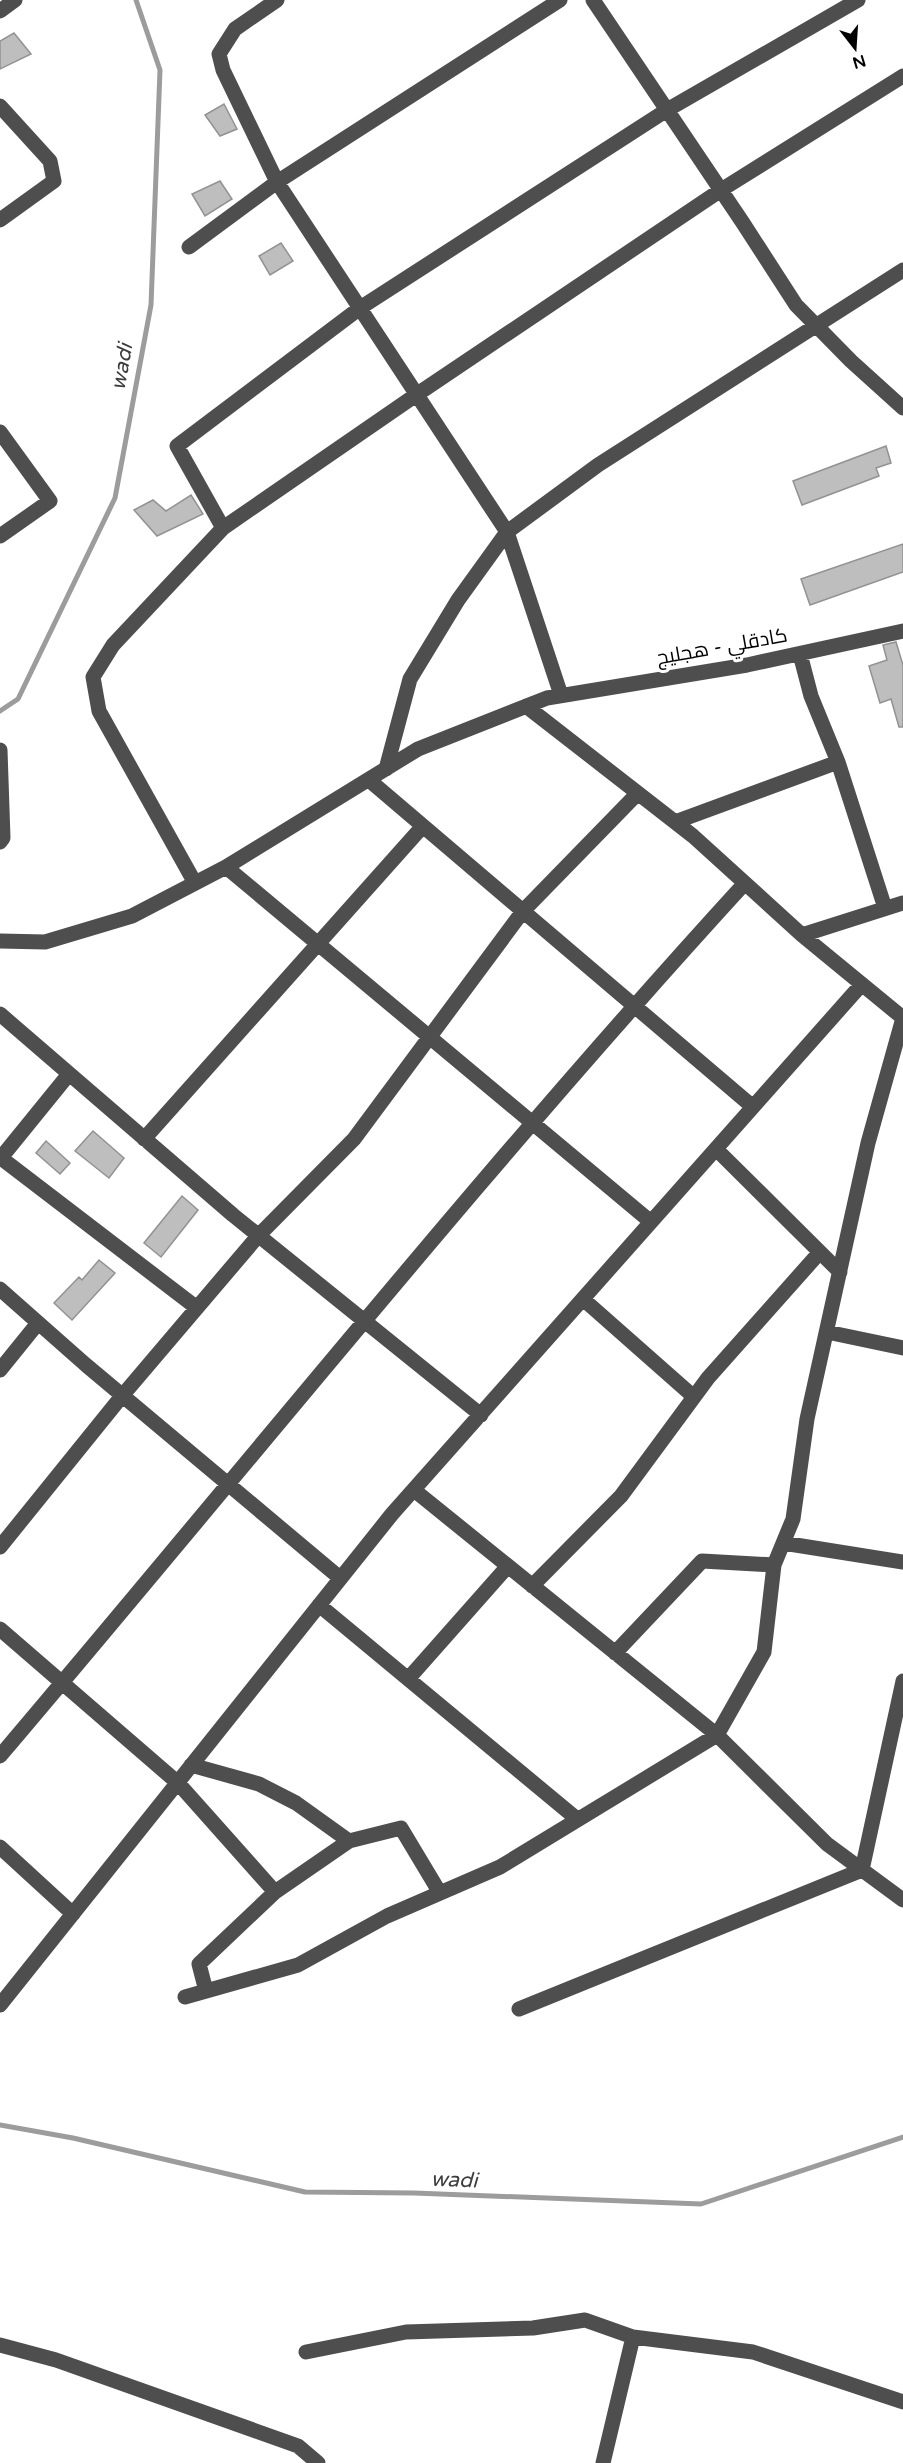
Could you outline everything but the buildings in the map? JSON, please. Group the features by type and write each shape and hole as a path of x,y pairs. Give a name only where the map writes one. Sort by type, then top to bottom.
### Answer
{"street":[{"path":"0,11 15,0"},
{"path":"277,0 235,29 219,54 224,70 277,182 507,532 554,697"},
{"path":"189,247 277,182 560,0"},
{"path":"593,0 721,189 796,305 903,408"},
{"path":"223,528 177,446 360,308 667,110 858,0"},
{"path":"195,883 99,711 93,677 113,645 223,528 721,189 903,76"},
{"path":"0,106 50,161 54,181 0,220"},
{"path":"386,769 410,679 458,600 507,532 598,465 814,324 903,270"},
{"path":"0,432 50,501 0,536"},
{"name":"كادقلي - هجليج","path":"0,942 45,942 132,916 226,867 418,749 526,706 554,697 747,666 903,631"},
{"path":"800,654 811,696 838,762 885,908"},
{"path":"185,1997 298,1965 387,1916 500,1867 717,1735 764,1652 774,1565 793,1519 807,1419 868,1143 903,1018 802,934 675,822 526,706"},
{"path":"0,750 3,838 0,842"},
{"path":"675,822 838,762"},
{"path":"369,780 753,1107"},
{"path":"0,1547 122,1396 258,1236 354,1139 428,1036 523,911 638,793"},
{"path":"144,1139 423,826"},
{"path":"226,867 651,1222"},
{"path":"0,1756 532,1123 633,1005 745,883"},
{"path":"802,934 903,903"},
{"path":"0,2005 340,1578 414,1490 862,984"},
{"path":"0,1014 258,1236 481,1415"},
{"path":"69,1074 0,1158 197,1308"},
{"path":"716,1149 840,1272"},
{"path":"532,1586 621,1496 708,1378 820,1252"},
{"path":"0,1289 122,1396 340,1578"},
{"path":"583,1299 694,1397"},
{"path":"0,1370 38,1323"},
{"path":"827,1332 903,1348"},
{"path":"414,1490 717,1735 827,1844 903,1900"},
{"path":"783,1543 903,1562"},
{"path":"615,1653 702,1561 774,1565"},
{"path":"408,1679 508,1566"},
{"path":"319,1605 577,1819"},
{"path":"0,1629 178,1783 275,1892"},
{"path":"862,1870 903,1681"},
{"path":"192,1765 268,1789 296,1803 349,1841"},
{"path":"206,1991 199,1964 275,1892 349,1841 401,1828 440,1893"},
{"path":"0,1847 74,1914"},
{"path":"519,2009 862,1870"},
{"path":"306,2352 406,2332 533,2328 585,2319 633,2337 753,2352 903,2402"},
{"path":"603,2463 633,2337"},
{"path":"0,2345 56,2360 298,2446 318,2463"}],"waterway":[{"name":"wadi","path":"0,711 18,699 115,498 151,305 160,70 136,0"},
{"name":"wadi","path":"0,2125 73,2138 305,2192 414,2193 701,2204 903,2137"}]}
